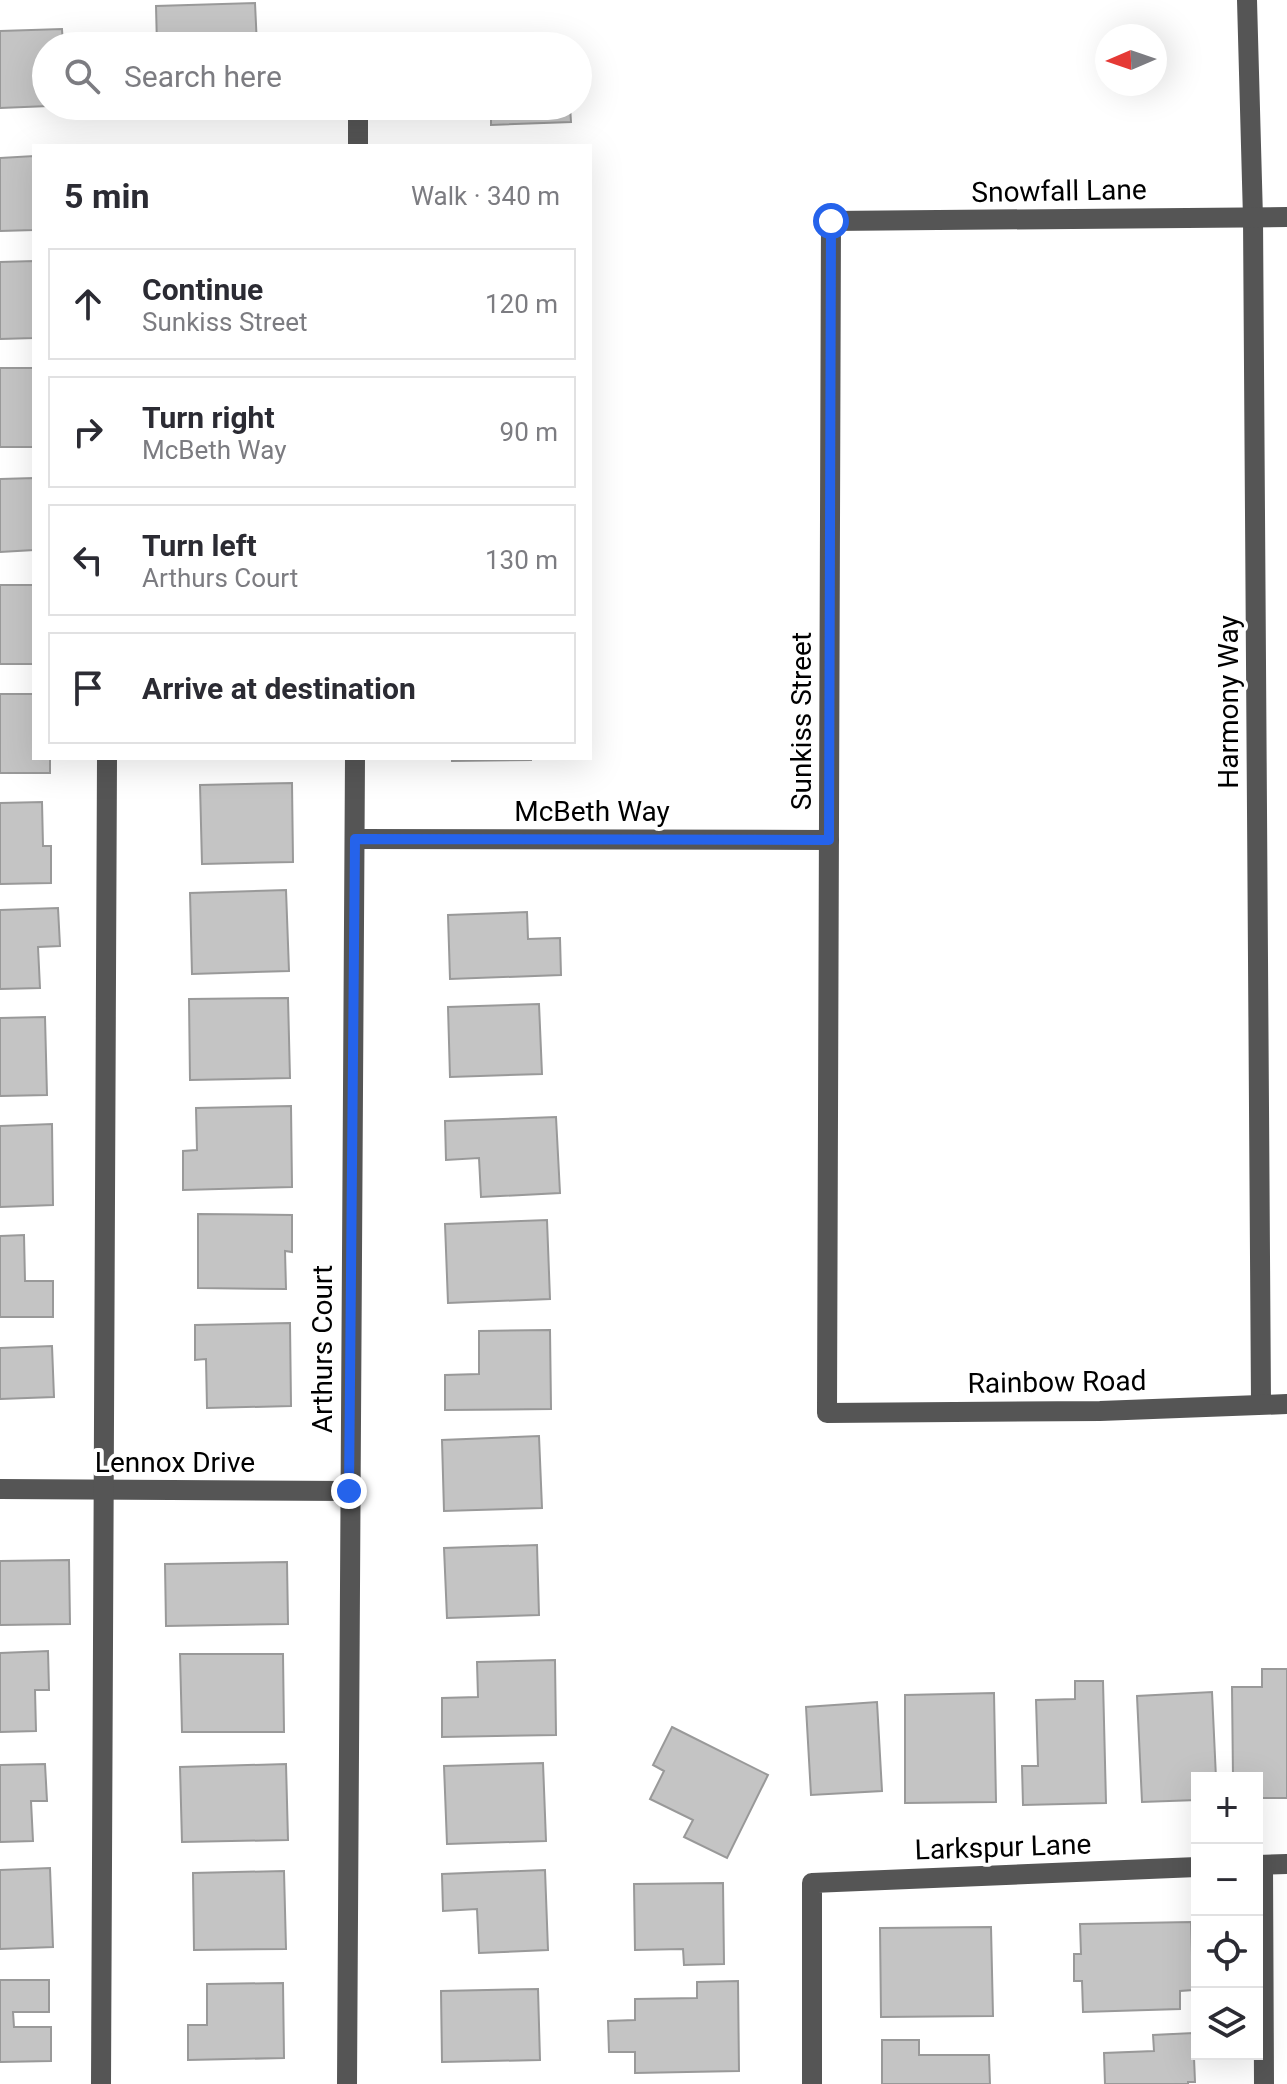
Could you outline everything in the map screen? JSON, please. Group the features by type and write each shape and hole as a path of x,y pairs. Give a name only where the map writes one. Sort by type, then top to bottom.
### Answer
{"street":[{"name":"Harmony Way","path":"1247,0 1253,218 1261,1404"},
{"path":"358,120 358,144"},
{"name":"Snowfall Lane","path":"831,221 1287,217"},
{"name":"Sunkiss Street","path":"827,1413 831,221"},
{"path":"101,2084 107,760"},
{"name":"Arthurs Court","path":"347,2084 355,760"},
{"name":"McBeth Way","path":"355,839 829,840"},
{"name":"Rainbow Road","path":"827,1413 1100,1411 1287,1404"},
{"name":"Lennox Drive","path":"0,1489 349,1491"},
{"path":"1263,1865 1287,1864"},
{"name":"Larkspur Lane","path":"812,2084 812,1883 1191,1867"},
{"path":"1261,1916 1264,2084"}],"building":[{"path":"255,3 256,32 157,32 156,6"},
{"path":"62,29 62,32 32,32 32,107 0,108 0,31"},
{"path":"491,120 571,122 491,125"},
{"path":"32,156 32,230 0,231 0,158"},
{"path":"32,261 32,338 0,339 0,262"},
{"path":"0,368 32,368 32,447 0,447"},
{"path":"32,478 32,550 0,552 0,479"},
{"path":"0,585 32,585 32,664 0,664"},
{"path":"0,694 32,694 32,760 50,760 50,773 0,773"},
{"path":"292,783 293,862 202,864 200,785"},
{"path":"42,802 43,846 51,846 51,883 0,884 0,803"},
{"path":"286,890 289,971 192,974 190,893"},
{"path":"58,908 60,946 38,947 40,988 0,989 0,910"},
{"path":"527,912 528,939 560,938 561,975 450,979 448,915"},
{"path":"288,998 290,1078 190,1080 189,999"},
{"path":"539,1004 542,1074 450,1077 448,1007"},
{"path":"45,1017 47,1095 0,1096 0,1018"},
{"path":"291,1106 292,1187 183,1190 183,1151 197,1150 196,1108"},
{"path":"556,1117 560,1193 481,1197 479,1158 446,1160 445,1121"},
{"path":"52,1124 53,1205 0,1207 0,1126"},
{"path":"198,1214 292,1215 292,1252 285,1251 286,1289 198,1288"},
{"path":"547,1220 550,1299 448,1303 445,1224"},
{"path":"24,1235 25,1281 53,1281 53,1317 0,1317 0,1236"},
{"path":"290,1323 291,1406 207,1408 206,1359 195,1360 195,1325"},
{"path":"550,1330 551,1409 445,1410 445,1375 479,1374 479,1331"},
{"path":"52,1346 54,1397 0,1399 0,1348"},
{"path":"539,1436 542,1508 444,1511 442,1440"},
{"path":"537,1545 539,1615 447,1618 444,1548"},
{"path":"69,1560 70,1624 0,1625 0,1561"},
{"path":"287,1562 288,1624 166,1626 165,1564"},
{"path":"48,1651 49,1690 35,1690 36,1731 0,1732 0,1653"},
{"path":"180,1654 283,1654 284,1732 182,1732"},
{"path":"555,1660 556,1735 442,1737 442,1698 478,1697 477,1662"},
{"path":"1262,1669 1287,1669 1287,1798 1263,1798 1263,1772 1233,1772 1232,1687 1262,1687"},
{"path":"1075,1681 1103,1681 1106,1803 1023,1805 1022,1766 1038,1766 1036,1700 1075,1699"},
{"path":"1212,1692 1216,1772 1191,1772 1191,1800 1142,1802 1137,1696"},
{"path":"994,1693 996,1802 905,1803 905,1695"},
{"path":"877,1702 882,1791 811,1795 806,1707"},
{"path":"672,1727 768,1775 727,1858 684,1837 693,1820 650,1799 664,1771 653,1765"},
{"path":"543,1763 546,1841 447,1844 444,1766"},
{"path":"45,1764 47,1801 31,1801 33,1841 0,1842 0,1765"},
{"path":"286,1764 288,1840 182,1842 180,1767"},
{"path":"50,1868 53,1947 0,1949 0,1870"},
{"path":"545,1870 548,1950 479,1953 477,1909 443,1911 442,1874"},
{"path":"284,1871 286,1949 194,1950 193,1873"},
{"path":"723,1883 724,1964 684,1965 683,1949 635,1950 634,1884"},
{"path":"1191,1922 1191,1990 1180,1991 1180,2009 1083,2012 1082,1981 1074,1981 1074,1954 1081,1954 1080,1924"},
{"path":"991,1927 993,2016 881,2017 880,1928"},
{"path":"0,1980 49,1980 49,2012 13,2012 14,2027 51,2027 51,2061 0,2062"},
{"path":"738,1981 739,2071 635,2073 635,2052 609,2052 608,2021 635,2020 635,1999 697,1998 697,1982"},
{"path":"283,1983 284,2058 188,2060 188,2025 207,2025 207,1984"},
{"path":"538,1989 540,2060 442,2062 441,1991"},
{"path":"1191,2033 1195,2082 1105,2084 1104,2053 1154,2051 1153,2035"},
{"path":"882,2040 919,2040 919,2055 989,2055 990,2084 882,2084"}],"route":[{"path":"349,1491 355,839 829,840 831,221"}]}
